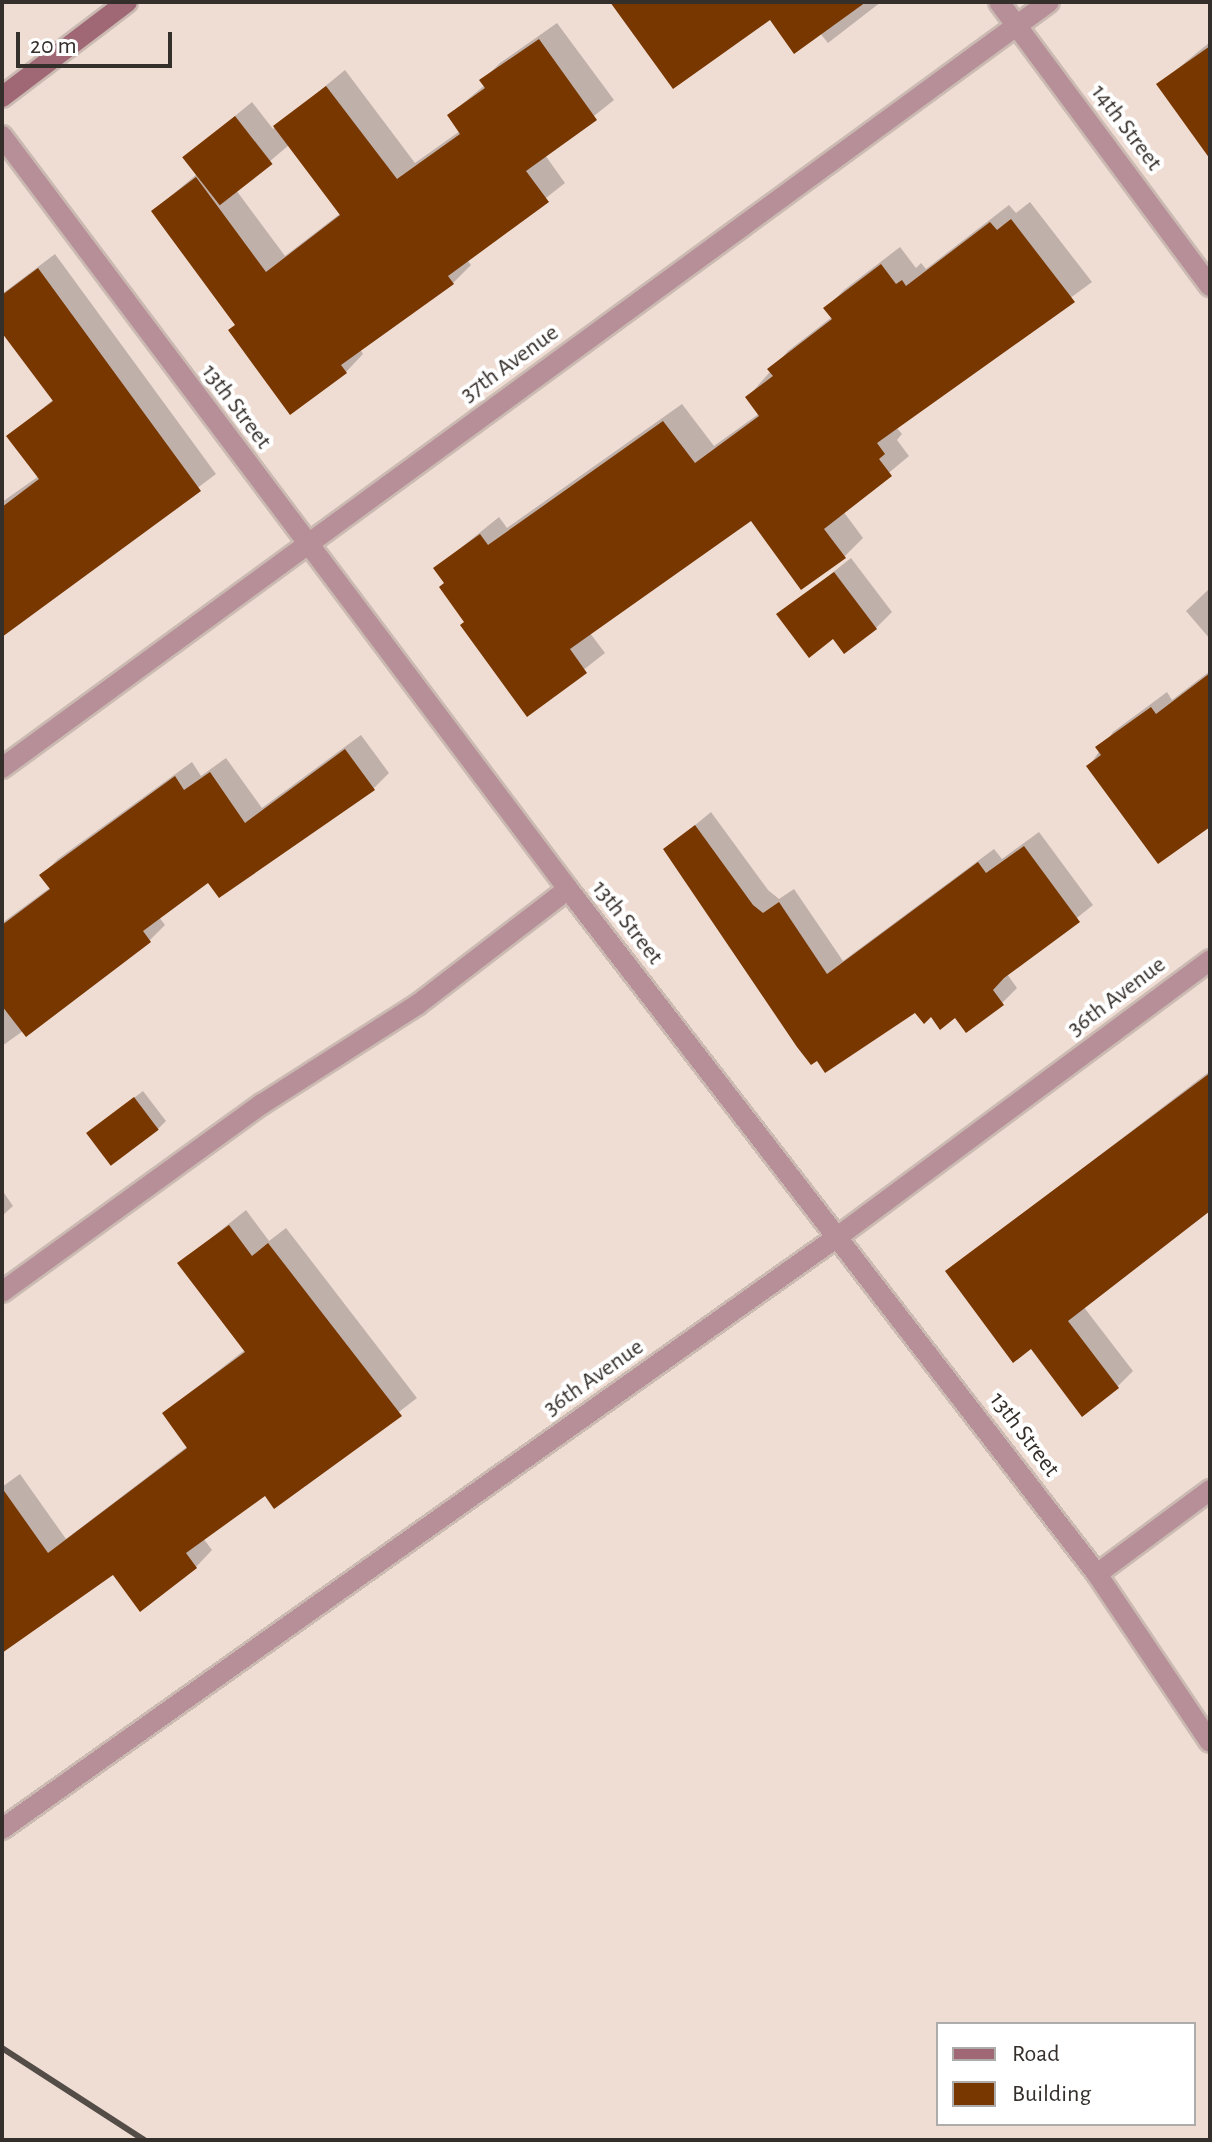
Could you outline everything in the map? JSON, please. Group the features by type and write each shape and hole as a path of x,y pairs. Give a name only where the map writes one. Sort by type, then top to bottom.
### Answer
{"street":[{"path":"2,97 127,2"},
{"name":"14th Street","path":"999,2 1210,286"},
{"name":"37th Avenue","path":"2,768 1049,2"},
{"name":"13th Street","path":"2,136 568,889 840,1235 1097,1574 1210,1742"},
{"path":"2,1292 262,1104 417,1005 568,889"},
{"name":"36th Avenue","path":"2,1829 840,1235 1210,960"},
{"path":"1097,1574 1210,1490"}],"building":[{"path":"610,2 866,2 794,54 770,20 673,89"},
{"path":"539,39 597,120 526,171 549,202 448,276 454,284 341,365 347,373 290,415 228,330 235,325 151,211 196,177 266,272 340,215 273,126 326,86 397,179 460,134 447,115 485,88 479,80"},
{"path":"1210,46 1210,159 1156,84"},
{"path":"235,116 273,164 220,205 182,157"},
{"path":"1011,219 1075,302 877,443 885,454 879,459 892,476 824,529 846,558 801,590 751,521 570,649 587,673 527,717 460,625 464,622 439,587 444,583 433,568 480,534 488,545 663,421 695,463 759,416 745,397 773,376 767,369 832,319 823,308 881,264 896,284 902,280 906,286 990,222 997,230"},
{"path":"38,268 201,491 2,637 2,507 39,479 6,436 53,401 2,333 2,295"},
{"path":"834,572 877,629 844,654 833,639 809,658 776,614"},
{"path":"1210,673 1210,827 1158,864 1086,766 1101,755 1095,747 1151,707 1156,714"},
{"path":"345,749 375,790 219,898 208,883 143,931 151,942 26,1037 2,1006 2,925 50,889 39,875 175,776 184,790 210,772 245,823"},
{"path":"695,825 753,905 763,913 779,902 827,974 978,862 986,873 1024,846 1080,922 1004,978 993,990 1004,1005 966,1033 955,1018 940,1030 931,1017 924,1024 915,1013 825,1073 817,1061 811,1065 797,1047 663,849"},
{"path":"1210,1073 1210,1211 1068,1321 1119,1388 1082,1417 1031,1349 1013,1363 945,1271"},
{"path":"134,1097 159,1130 111,1166 86,1133"},
{"path":"229,1225 252,1256 268,1243 402,1416 274,1509 265,1496 186,1553 197,1568 140,1612 113,1575 2,1653 2,1488 48,1553 187,1448 162,1413 245,1352 177,1263"}],"railway":[{"path":"2,2048 144,2140"}]}
